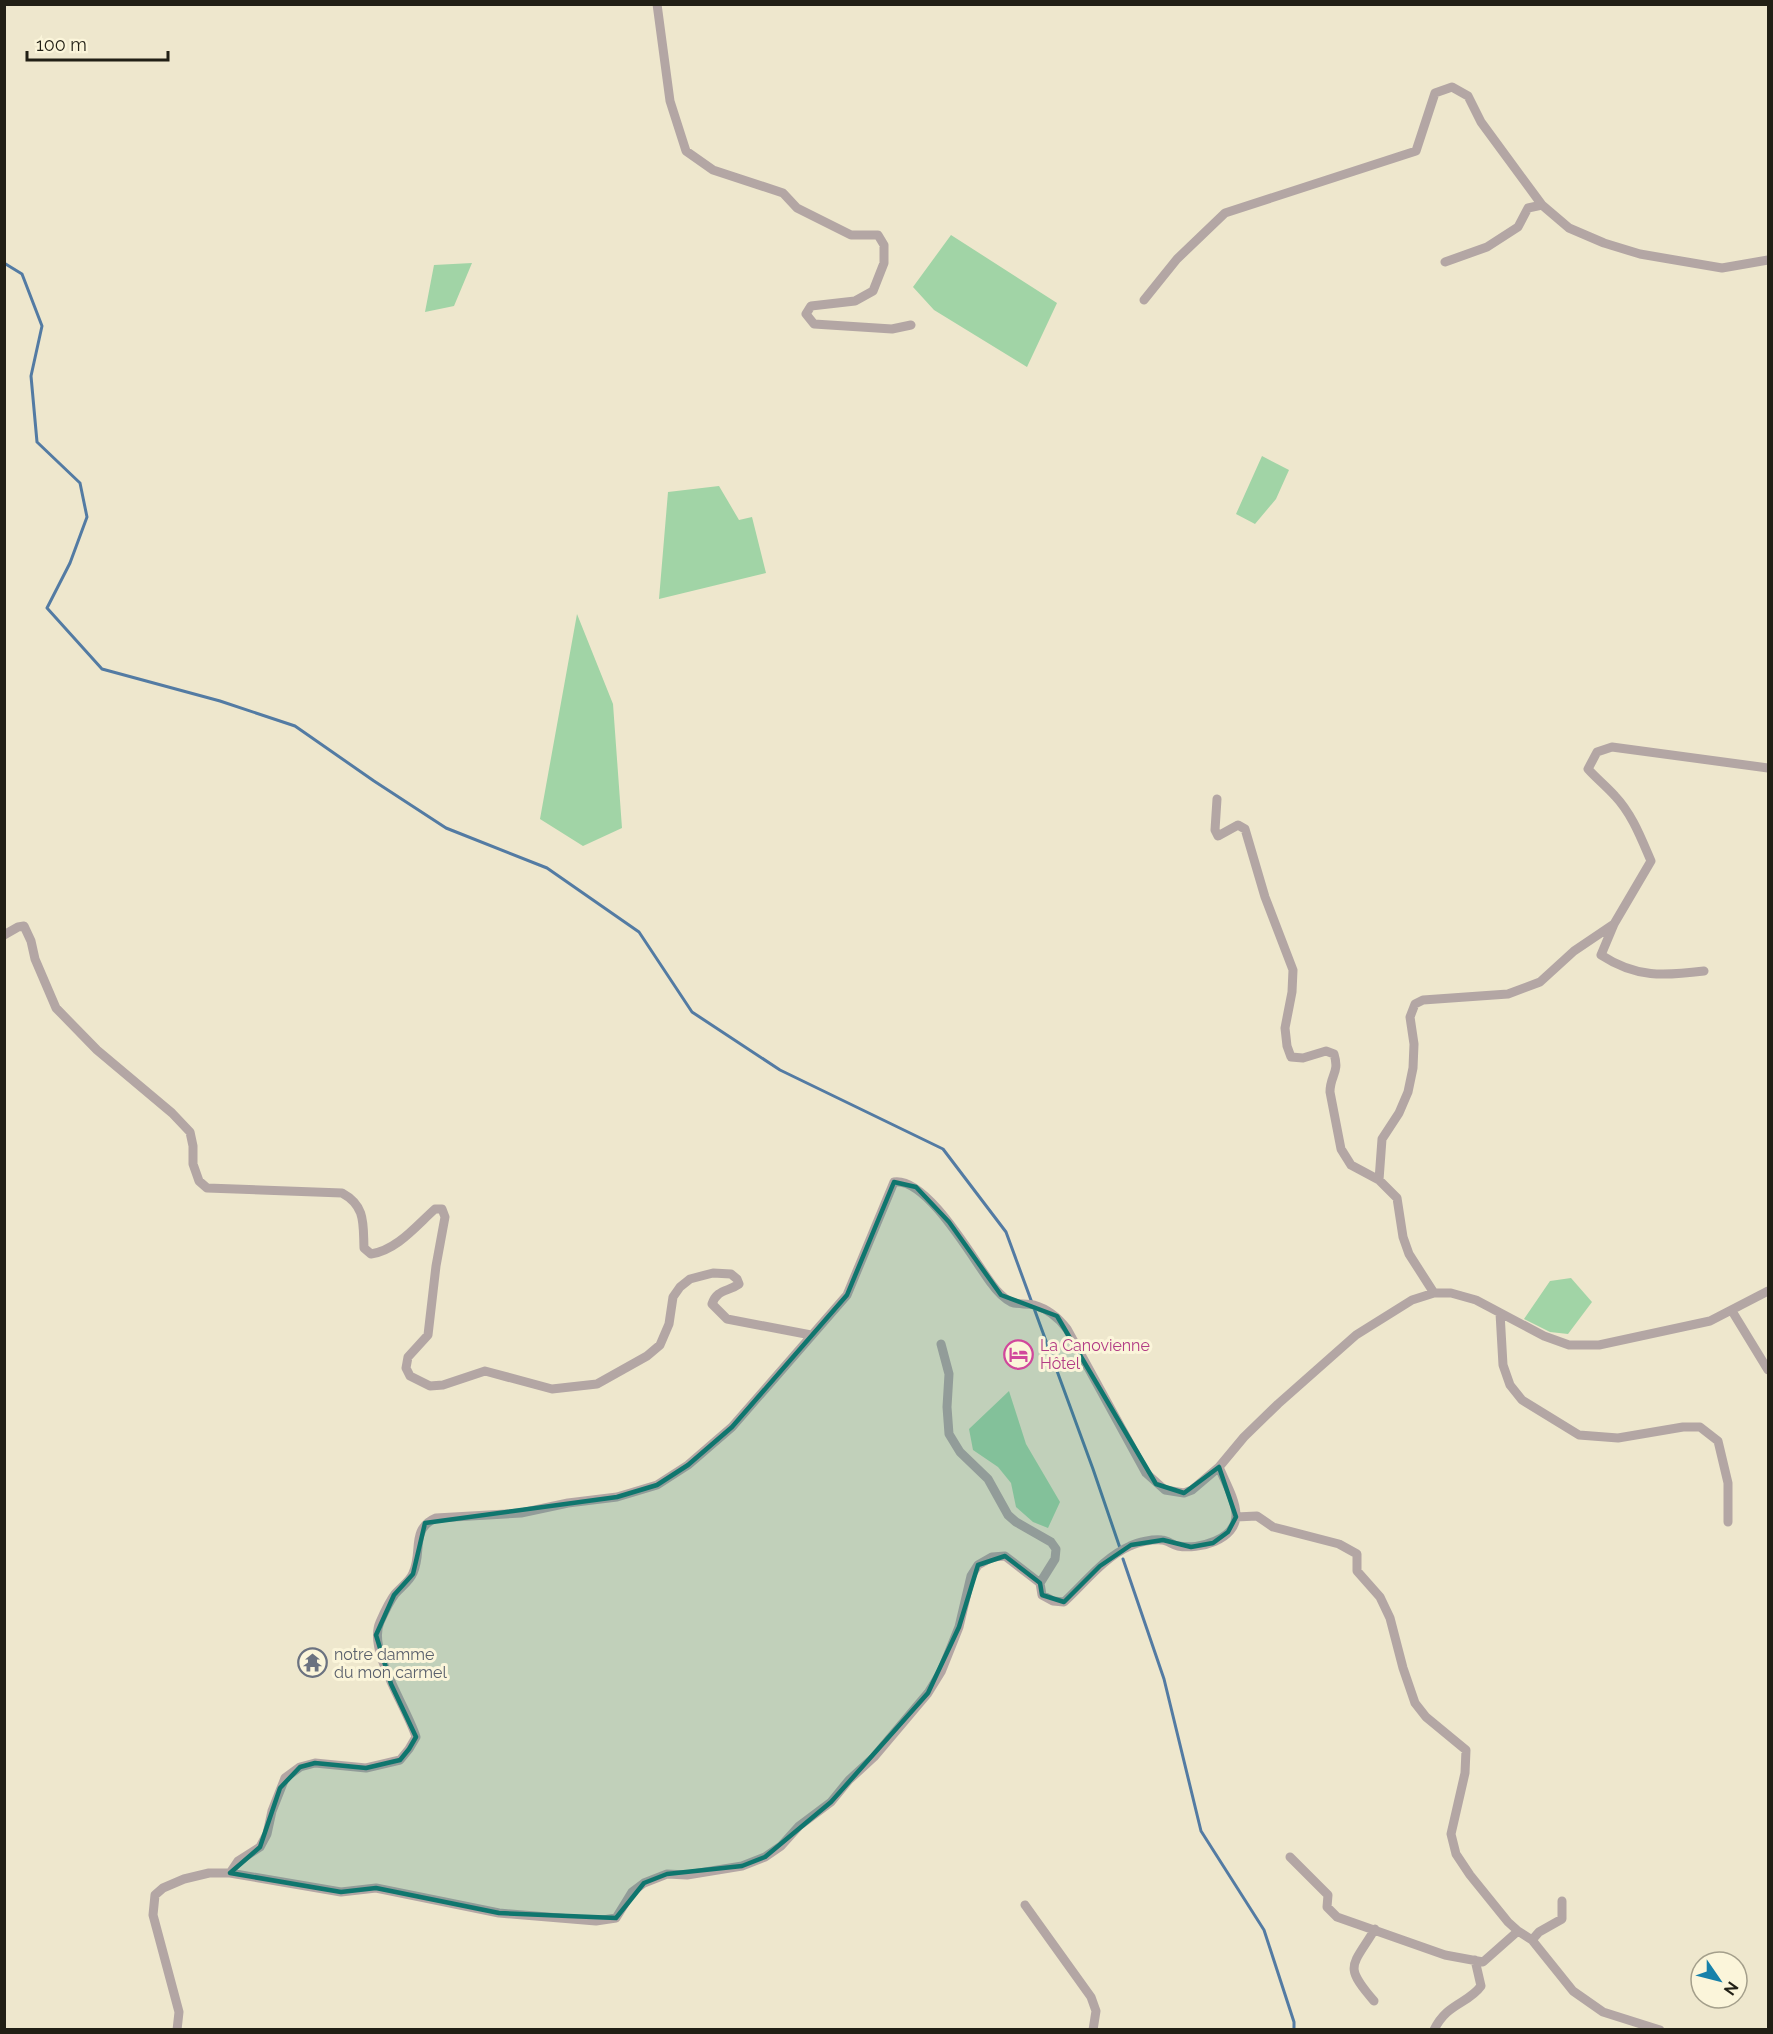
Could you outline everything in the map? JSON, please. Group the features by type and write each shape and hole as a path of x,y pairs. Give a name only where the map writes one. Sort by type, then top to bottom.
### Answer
{"street":[{"path":"657,4 670,101 686,151 713,170 783,194 797,208 851,235 878,235 884,246 884,263 873,291 855,301 811,306 806,314 814,324 892,329 911,325"},
{"path":"1144,300 1177,259 1225,213 1416,151 1435,93 1452,87 1468,96 1481,122 1542,205 1569,228 1604,243 1640,254 1722,268 1768,260"},
{"path":"1445,262 1487,247 1518,227 1528,208 1542,205"},
{"path":"1704,971 1664,976 1618,966 1601,955 1614,924 1651,861 1638,830 1626,811 1614,795 1588,769 1597,752 1612,747 1768,768"},
{"path":"1217,799 1215,830 1218,836 1238,825 1245,829 1265,897 1293,970 1292,992 1284,1028 1291,1057 1303,1058 1326,1051 1334,1054 1336,1071 1330,1092 1341,1149 1352,1165 1379,1180 1397,1198 1409,1254 1434,1293"},
{"path":"1379,1180 1382,1139 1399,1113 1408,1092 1413,1068 1414,1044 1410,1017 1415,1004 1423,1000 1508,994 1540,982 1574,951 1614,924"},
{"path":"4,935 24,926 56,1008 97,1050 172,1113 190,1132 193,1164 199,1181 207,1188 342,1193 353,1199 360,1207 364,1248 371,1254 383,1252 393,1246 435,1209 442,1209 445,1217 436,1266 428,1335 408,1357 406,1368 410,1376 418,1381 430,1386 443,1385 485,1371 552,1389 597,1384 647,1356 660,1345 669,1324 673,1297 676,1292 690,1279 713,1273 731,1274 739,1284 732,1289 723,1289 714,1297 712,1304 728,1319 811,1335"},
{"path":"230,1873 238,1861 260,1847 267,1834 279,1788 285,1778 300,1767 315,1763 366,1768 400,1760 410,1749 416,1737 411,1720 391,1684 376,1635 379,1623 394,1596 413,1574 420,1532 425,1523 436,1518 521,1513 568,1503 616,1497 657,1485 688,1465 732,1427 847,1295 894,1182 900,1181 916,1187 949,1222 1001,1295 1011,1302 1032,1305 1057,1316 1067,1329 1146,1473 1165,1490 1184,1493 1192,1490 1219,1467 1253,1429 1356,1335 1412,1300 1434,1293 1451,1293 1476,1300 1544,1336 1569,1345 1599,1344 1710,1322 1768,1291"},
{"path":"1732,1311 1768,1370"},
{"path":"1500,1314 1503,1365 1510,1385 1522,1400 1579,1435 1618,1438 1683,1427 1700,1427 1718,1441 1728,1483 1728,1522"},
{"path":"941,1344 949,1374 947,1407 949,1434 960,1452 988,1479 1008,1515 1052,1542 1056,1549 1055,1559 1040,1583 1042,1595 1053,1602 1064,1602 1100,1566 1131,1545 1163,1540 1177,1546 1191,1547 1213,1543 1228,1532 1236,1517 1233,1502 1219,1467"},
{"path":"1236,1517 1257,1516 1273,1527 1339,1544 1357,1554 1358,1571 1380,1597 1390,1618 1403,1668 1415,1702 1426,1717 1466,1750 1465,1773 1451,1834 1456,1854 1470,1875 1518,1931 1532,1940 1573,1990 1604,2012 1660,2030"},
{"path":"177,2030 179,2012 153,1915 155,1895 163,1888 184,1879 208,1873 230,1873 341,1892 376,1888 499,1913 596,1921 616,1918 632,1892 644,1883 667,1874 687,1875 742,1866 765,1857 781,1846 799,1826 831,1802 928,1693 941,1672 959,1627 971,1576 978,1565 992,1557 1005,1556 1040,1583"},
{"path":"1290,1857 1323,1888 1328,1895 1327,1907 1331,1912 1359,1926 1375,1929 1445,1955 1483,1962 1518,1931"},
{"path":"1532,1940 1539,1932 1562,1919 1562,1901"},
{"path":"1025,1905 1091,1997 1096,2011 1093,2030"},
{"path":"1374,2001 1357,1981 1353,1972 1354,1964 1375,1929"},
{"path":"1434,2030 1446,2011 1481,1986 1475,1960"}],"highlighted area":[{"path":"894,1182 916,1187 949,1222 1001,1295 1057,1316 1156,1484 1184,1493 1219,1467 1236,1517 1228,1532 1213,1543 1191,1547 1163,1540 1131,1545 1100,1566 1064,1602 1042,1595 1040,1583 1005,1556 978,1565 959,1627 928,1693 831,1802 765,1857 742,1866 667,1874 644,1883 616,1918 499,1913 376,1888 341,1892 230,1873 260,1847 280,1788 300,1767 315,1763 366,1768 400,1760 416,1737 391,1684 376,1635 394,1595 413,1574 425,1523 617,1497 657,1485 688,1465 732,1427 847,1295"}],"green space":[{"path":"951,235 1057,303 1027,367 934,310 913,287"},
{"path":"472,263 454,306 425,312 434,265"},
{"path":"1262,456 1289,470 1276,499 1255,524 1236,514"},
{"path":"719,486 739,520 752,517 766,573 659,599 668,492"},
{"path":"577,614 613,704 622,828 583,846 540,819"},
{"path":"1571,1278 1592,1302 1568,1334 1550,1332 1524,1319 1550,1281"},
{"path":"1009,1391 1026,1444 1060,1502 1048,1528 1033,1522 1016,1507 1011,1483 998,1467 973,1450 969,1429"}],"waterway":[{"path":"4,263 22,274 42,326 31,376 37,442 80,483 87,517 70,563 47,608 102,669 220,701 295,726 446,828 547,868 639,932 692,1012 780,1070 943,1149 1006,1232 1120,1548"},
{"path":"1123,1559 1164,1679 1201,1831 1264,1930 1294,2022 1294,2030"}],"place":[{"name":"La Canovienne Hôtel","path":"1019,1354"},
{"name":"notre damme du mon carmel","path":"313,1663"}]}
